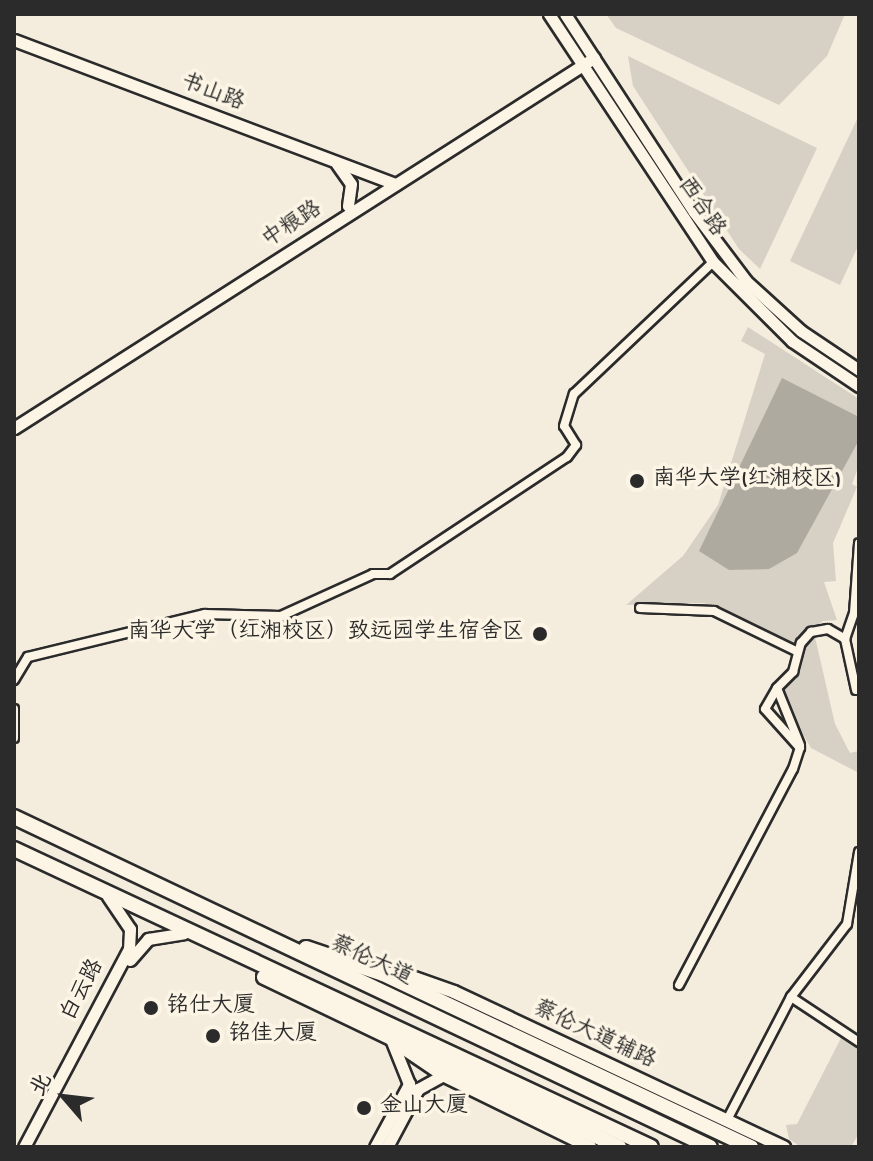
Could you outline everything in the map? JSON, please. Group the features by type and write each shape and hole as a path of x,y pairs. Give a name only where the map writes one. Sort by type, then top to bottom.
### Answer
{"highway":[{"name":"蔡伦大道","path":"14,817 710,1147"},
{"path":"14,849 216,948 651,1147"},
{"path":"265,936 383,974 751,1147"},
{"path":"216,948 391,1039 619,1147"}],"main road":[{"name":"蔡伦大道辅路","path":"383,974 403,974 454,992 784,1147"},
{"path":"391,1039 443,1075 590,1147"}],"street":[{"name":"西合路","path":"549,14 713,262 792,341 859,386"},
{"name":"西合路","path":"565,14 694,212 746,281 801,331 859,370"},
{"name":"书山路","path":"14,40 392,183"},
{"name":"中粮路","path":"14,428 592,55"},
{"path":"334,161 351,184 348,206"},
{"name":"中粮路","path":"14,420 348,206 392,183"},
{"path":"14,680 28,657 205,614 281,616 373,574 390,574 567,457 576,445 564,426 574,394 713,262"},
{"path":"859,543 854,613 845,639 859,702"},
{"path":"640,608 714,611 798,652"},
{"path":"800,748 765,709 777,688 793,672 798,652 820,627 845,639"},
{"path":"679,985 741,877 800,748 777,688"},
{"path":"14,709 14,738"},
{"path":"727,1120 791,997 847,924 859,852"},
{"name":"白云路","path":"31,1145 129,949 130,929 108,896"},
{"name":"白云路","path":"31,1145 134,952 148,939 184,933"},
{"path":"791,997 859,1042"},
{"path":"375,1147 409,1084 391,1039"},
{"path":"387,1147 418,1089 443,1075"}],"shaded area":[{"path":"606,14 845,14 827,56 779,105 616,28"},
{"path":"628,56 817,148 760,269 739,249 633,86"},
{"path":"859,115 859,244 840,285 790,261"},
{"path":"748,327 859,399 859,465 852,484 857,487 833,543 836,581 824,582 837,620 823,621 792,645 704,603 626,605 683,556 718,505 765,354 741,341"},
{"path":"782,378 859,417 859,440 797,553 769,569 729,570 699,551"},
{"path":"822,630 836,636 815,637 835,724 850,753 859,751 859,773 811,748 781,696 780,688 807,640"},
{"path":"841,1038 859,1050 859,1133 851,1147 801,1147 789,1139 786,1125 797,1124"}],"place":[{"name":"南华大学(红湘校区)","path":"637,481"},
{"name":"南华大学（红湘校区）致远园学生宿舍区","path":"540,634"},
{"name":"铭仕大厦","path":"151,1008"},
{"name":"铭佳大厦","path":"213,1036"},
{"name":"金山大厦","path":"364,1108"}]}
